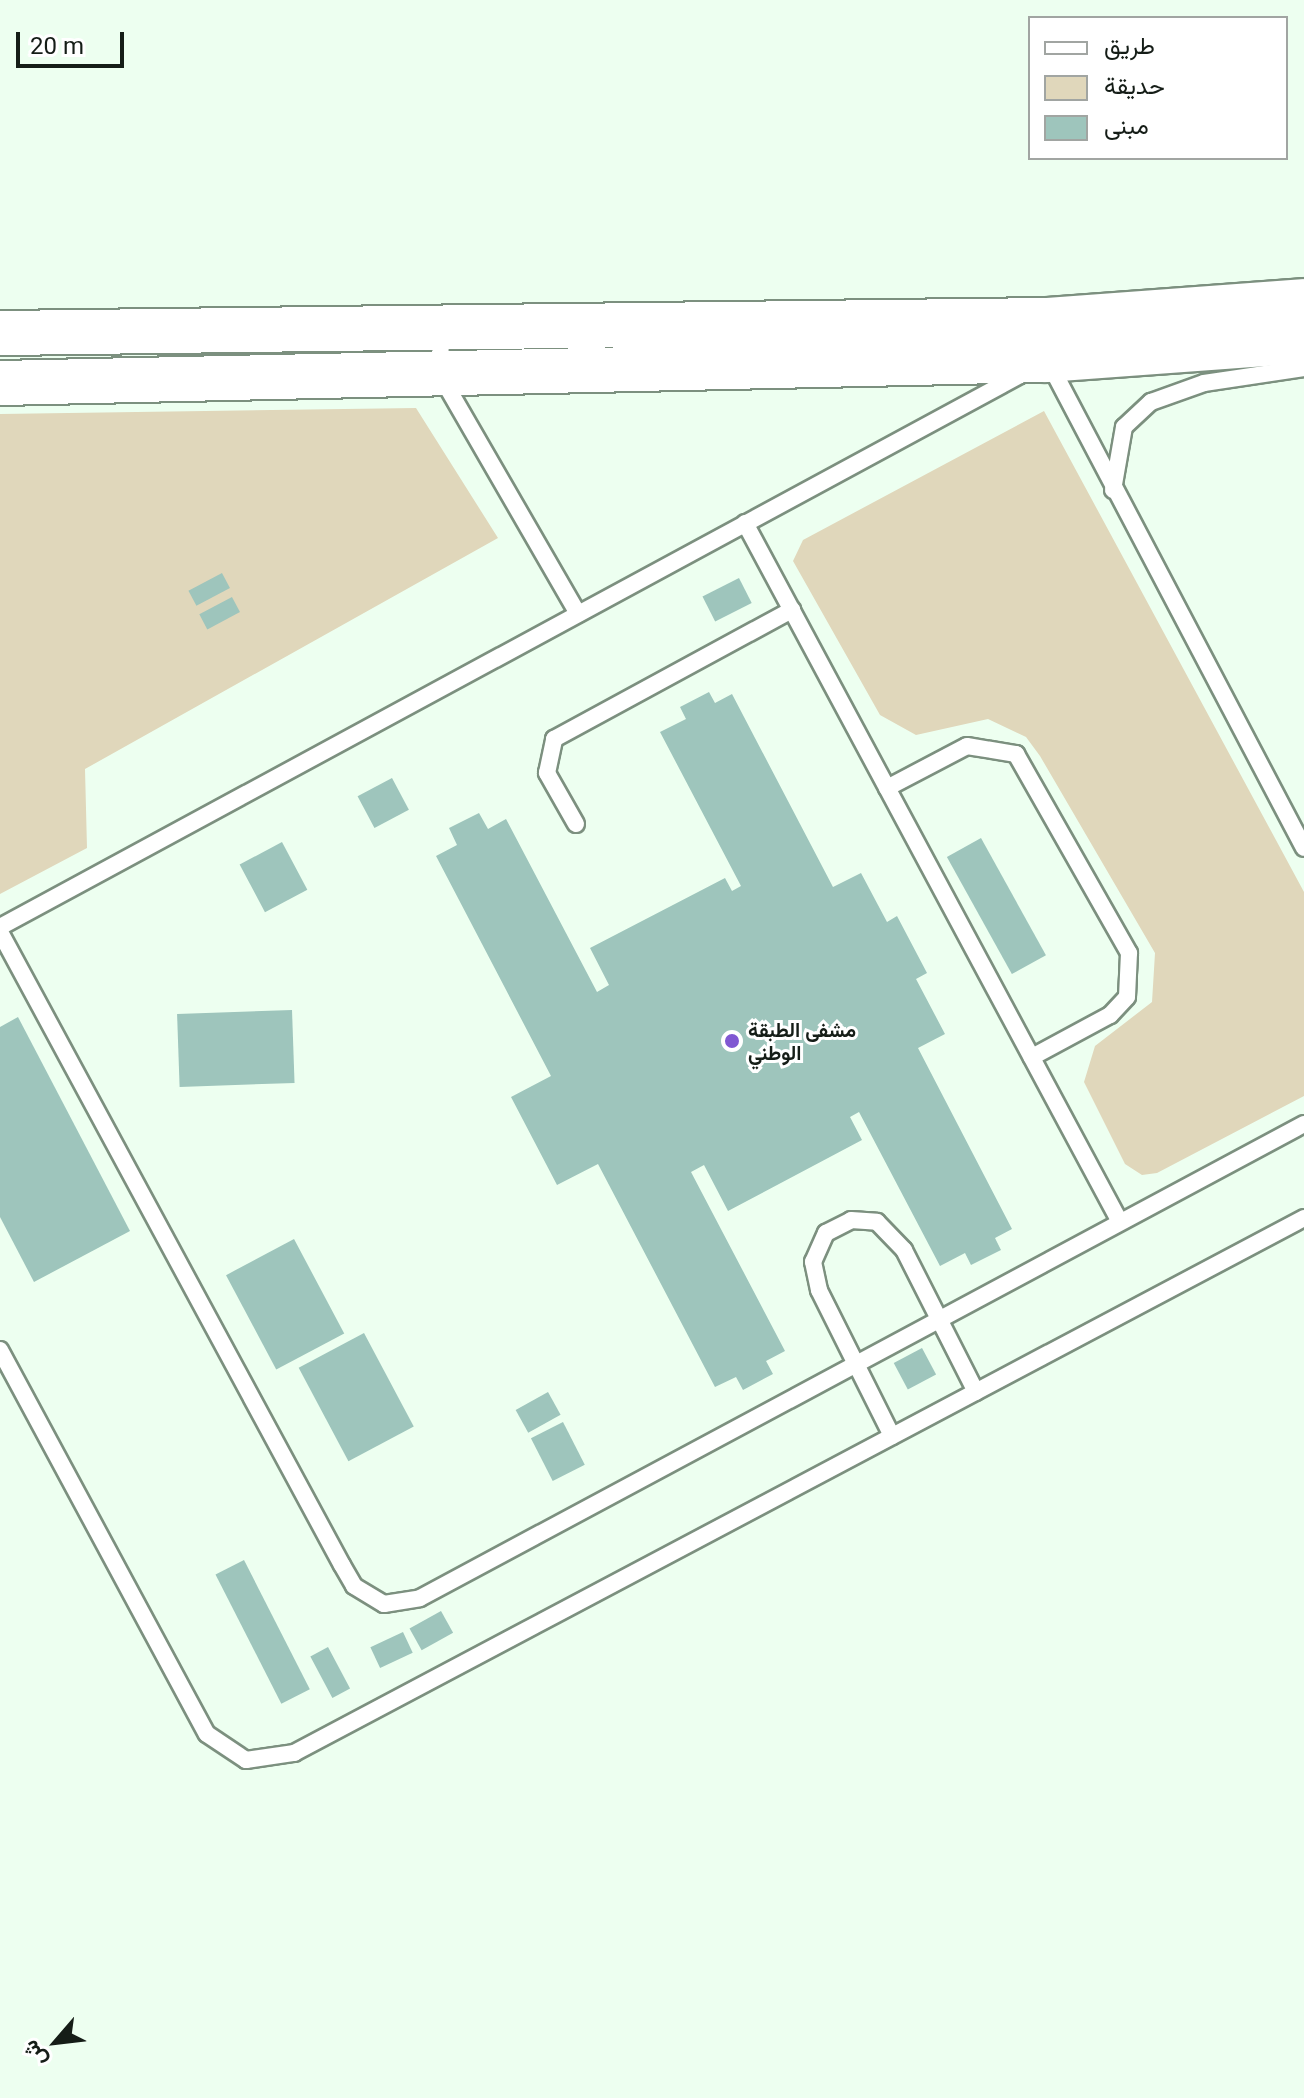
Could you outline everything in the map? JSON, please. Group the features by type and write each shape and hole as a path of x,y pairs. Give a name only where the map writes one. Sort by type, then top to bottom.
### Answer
{"main road":[{"path":"0,383 439,373 1047,340 1304,301"},
{"path":"0,333 442,323 1047,340 1304,341"}],"lane":[{"path":"442,323 439,373 578,614"},
{"path":"1304,848 1113,491 1047,340 745,523 0,930 342,1565 354,1586 384,1604 420,1598 1304,1124"},
{"path":"1113,491 1124,427 1151,402 1204,383 1304,368"},
{"path":"745,523 1120,1222"},
{"path":"576,824 547,773 554,739 792,610"},
{"path":"887,788 967,746 1016,754 1092,884 1129,953 1127,997 1110,1015 1032,1057"},
{"path":"0,1350 207,1734 246,1760 294,1753 1304,1218"},
{"path":"892,1436 819,1290 813,1262 826,1233 851,1220 877,1222 904,1250 976,1392"}],"green space":[{"path":"416,408 498,538 85,769 87,848 0,894 0,414"},
{"path":"1044,411 1304,892 1304,1096 1157,1173 1142,1175 1125,1164 1084,1082 1095,1046 1152,1002 1155,953 1040,756 1026,737 988,719 916,735 880,715 793,561 803,540"}],"building":[{"path":"222,573 230,588 196,606 188,591"},
{"path":"739,578 752,603 715,622 702,597"},
{"path":"232,597 240,612 207,629 199,614"},
{"name":"مشفى الطبقة الوطني","path":"709,692 715,703 732,694 833,887 861,873 887,922 897,916 927,973 916,979 945,1034 918,1048 1012,1229 995,1238 1001,1250 971,1265 965,1253 940,1266 859,1112 850,1117 862,1140 728,1211 704,1165 691,1172 785,1351 766,1361 773,1374 743,1390 736,1377 715,1387 598,1164 557,1185 511,1097 551,1076 436,856 457,845 449,828 479,813 488,829 506,819 597,992 609,985 590,948 725,878 732,891 741,886 660,732 686,719 680,707"},
{"path":"392,778 409,810 374,828 358,796"},
{"path":"981,838 1046,955 1012,974 947,857"},
{"path":"282,842 307,890 265,912 240,865"},
{"path":"292,1010 295,1083 180,1087 177,1014"},
{"path":"18,1017 130,1231 34,1282 0,1217 0,1027"},
{"path":"294,1239 344,1333 276,1370 226,1275"},
{"path":"364,1333 414,1427 348,1461 299,1368"},
{"path":"922,1348 936,1374 908,1390 894,1363"},
{"path":"548,1392 561,1415 528,1433 516,1410"},
{"path":"563,1422 585,1465 553,1481 531,1438"},
{"path":"244,1560 310,1689 281,1704 215,1575"},
{"path":"441,1611 453,1633 422,1650 410,1628"},
{"path":"403,1632 413,1653 380,1668 370,1647"},
{"path":"328,1647 350,1688 332,1698 310,1656"}],"place":[{"name":"مشفى الطبقة الوطني","path":"732,1041"}]}
